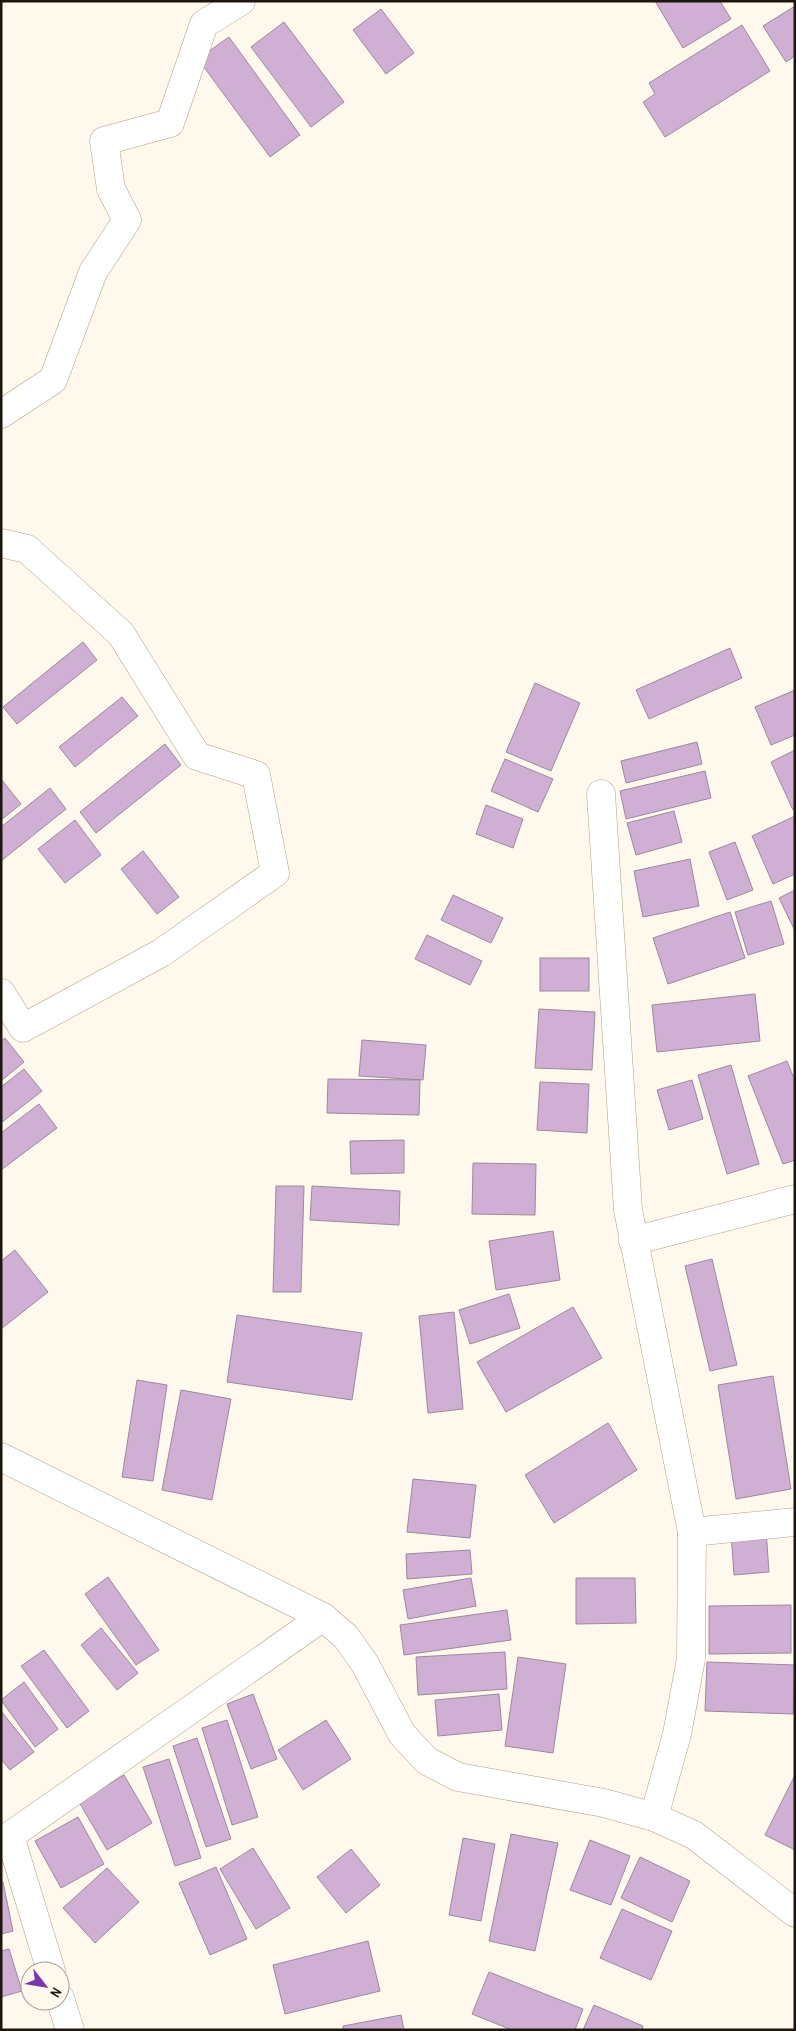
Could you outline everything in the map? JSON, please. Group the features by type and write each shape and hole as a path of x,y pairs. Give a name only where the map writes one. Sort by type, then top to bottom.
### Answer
{"street":[{"path":"1,414 52,380 93,272 127,220 111,189 104,141 170,123 204,24 241,1"},
{"path":"1,543 28,550 121,634 197,756 256,775 275,873 161,954 23,1028 1,993"},
{"path":"601,794 628,1210 692,1532 691,1659 677,1734 654,1817"},
{"path":"633,1241 795,1200"},
{"path":"1,1457 323,1617 346,1637 365,1664 402,1734 427,1761 458,1777 604,1803 654,1817 694,1835 782,1905 795,1913"},
{"path":"692,1532 795,1522"},
{"path":"48,1961 6,1839 323,1617"},
{"path":"64,2011 70,2030"}],"building":[{"path":"655,1 720,1 731,19 683,48"},
{"path":"795,6 795,56 786,62 763,26"},
{"path":"381,9 414,53 386,74 353,30"},
{"path":"284,22 344,102 311,127 251,47"},
{"path":"742,25 770,71 665,137 643,102 655,94 649,83"},
{"path":"229,37 300,135 270,157 198,59"},
{"path":"83,642 97,660 17,724 3,707"},
{"path":"730,648 742,678 649,719 636,690"},
{"path":"535,683 580,703 551,771 506,752"},
{"path":"795,690 795,735 771,745 755,707"},
{"path":"122,697 138,716 75,767 59,747"},
{"path":"697,742 702,764 626,783 621,761"},
{"path":"165,744 181,765 96,833 80,812"},
{"path":"795,750 795,810 793,810 771,762"},
{"path":"505,759 553,779 538,812 491,791"},
{"path":"705,771 711,798 626,819 620,791"},
{"path":"1,779 21,804 1,820"},
{"path":"50,788 66,809 1,861 1,827"},
{"path":"486,805 523,819 513,848 476,834"},
{"path":"674,811 682,842 636,855 627,823"},
{"path":"795,816 795,874 773,884 752,836"},
{"path":"75,820 101,855 65,883 38,849"},
{"path":"735,842 753,890 727,900 709,852"},
{"path":"143,851 179,897 157,914 121,869"},
{"path":"690,859 699,906 643,917 634,871"},
{"path":"795,890 795,931 779,898"},
{"path":"453,895 503,918 491,943 441,920"},
{"path":"771,901 784,944 748,955 735,912"},
{"path":"730,912 745,958 668,984 653,938"},
{"path":"427,935 482,961 470,985 415,959"},
{"path":"540,958 589,958 589,991 540,991"},
{"path":"755,994 760,1041 657,1052 652,1005"},
{"path":"539,1009 595,1012 592,1070 535,1068"},
{"path":"5,1038 24,1062 1,1081 1,1041"},
{"path":"362,1040 426,1045 423,1080 359,1076"},
{"path":"787,1061 795,1081 795,1160 783,1164 748,1076"},
{"path":"731,1065 759,1164 727,1174 698,1075"},
{"path":"24,1069 42,1091 1,1123 1,1087"},
{"path":"328,1079 420,1080 419,1115 327,1113"},
{"path":"692,1080 703,1119 669,1130 657,1090"},
{"path":"540,1082 589,1084 587,1133 537,1130"},
{"path":"39,1104 57,1128 1,1170 1,1133"},
{"path":"404,1140 404,1173 351,1174 350,1141"},
{"path":"473,1163 536,1164 535,1215 472,1214"},
{"path":"276,1186 304,1186 301,1292 273,1292"},
{"path":"312,1186 400,1191 399,1225 310,1220"},
{"path":"553,1231 560,1280 496,1290 489,1241"},
{"path":"15,1250 48,1292 1,1329 1,1261"},
{"path":"712,1259 737,1365 710,1371 685,1266"},
{"path":"509,1294 520,1328 470,1344 459,1310"},
{"path":"573,1307 602,1358 506,1412 477,1362"},
{"path":"454,1312 463,1409 428,1413 419,1316"},
{"path":"237,1315 362,1333 352,1400 227,1382"},
{"path":"773,1376 791,1489 736,1499 718,1385"},
{"path":"137,1380 167,1385 153,1481 122,1477"},
{"path":"181,1390 231,1399 212,1500 162,1490"},
{"path":"608,1423 637,1470 554,1523 525,1475"},
{"path":"413,1479 476,1485 470,1538 407,1532"},
{"path":"766,1530 769,1572 734,1575 731,1533"},
{"path":"470,1550 472,1574 407,1579 406,1554"},
{"path":"108,1577 159,1650 136,1665 85,1594"},
{"path":"471,1578 476,1606 408,1619 403,1590"},
{"path":"576,1578 635,1578 636,1623 576,1624"},
{"path":"791,1605 791,1653 709,1654 709,1606"},
{"path":"507,1610 511,1640 404,1655 400,1625"},
{"path":"101,1628 138,1673 117,1690 81,1645"},
{"path":"44,1650 89,1711 67,1728 21,1666"},
{"path":"505,1652 507,1689 418,1695 416,1657"},
{"path":"518,1657 566,1664 553,1753 505,1746"},
{"path":"707,1662 795,1665 793,1714 705,1711"},
{"path":"24,1682 58,1729 35,1747 1,1700"},
{"path":"253,1694 277,1759 251,1769 227,1704"},
{"path":"499,1694 502,1730 438,1736 435,1700"},
{"path":"1,1711 34,1752 10,1770 1,1759"},
{"path":"227,1720 258,1817 232,1825 202,1728"},
{"path":"326,1720 351,1759 303,1790 278,1750"},
{"path":"197,1738 231,1839 206,1847 173,1746"},
{"path":"169,1759 201,1858 175,1866 143,1767"},
{"path":"124,1775 152,1823 107,1850 79,1802"},
{"path":"795,1775 795,1850 765,1835"},
{"path":"78,1817 104,1864 61,1888 35,1841"},
{"path":"511,1834 558,1843 535,1951 489,1941"},
{"path":"463,1838 495,1844 481,1921 449,1915"},
{"path":"590,1840 630,1856 611,1905 570,1890"},
{"path":"253,1848 290,1908 256,1929 220,1869"},
{"path":"351,1849 380,1885 346,1913 317,1877"},
{"path":"640,1857 690,1881 672,1922 621,1898"},
{"path":"216,1867 247,1939 210,1955 179,1883"},
{"path":"107,1868 139,1902 95,1943 63,1908"},
{"path":"1,1882 3,1882 13,1931 1,1934"},
{"path":"622,1909 672,1931 651,1980 600,1958"},
{"path":"368,1941 380,1991 285,2014 273,1965"},
{"path":"9,1949 20,1985 20,1992 1,1997 1,1951"},
{"path":"489,1972 583,2009 575,2030 512,2030 472,2014"},
{"path":"594,2005 643,2026 642,2030 583,2030"},
{"path":"401,2015 404,2030 343,2030 343,2026"}]}
